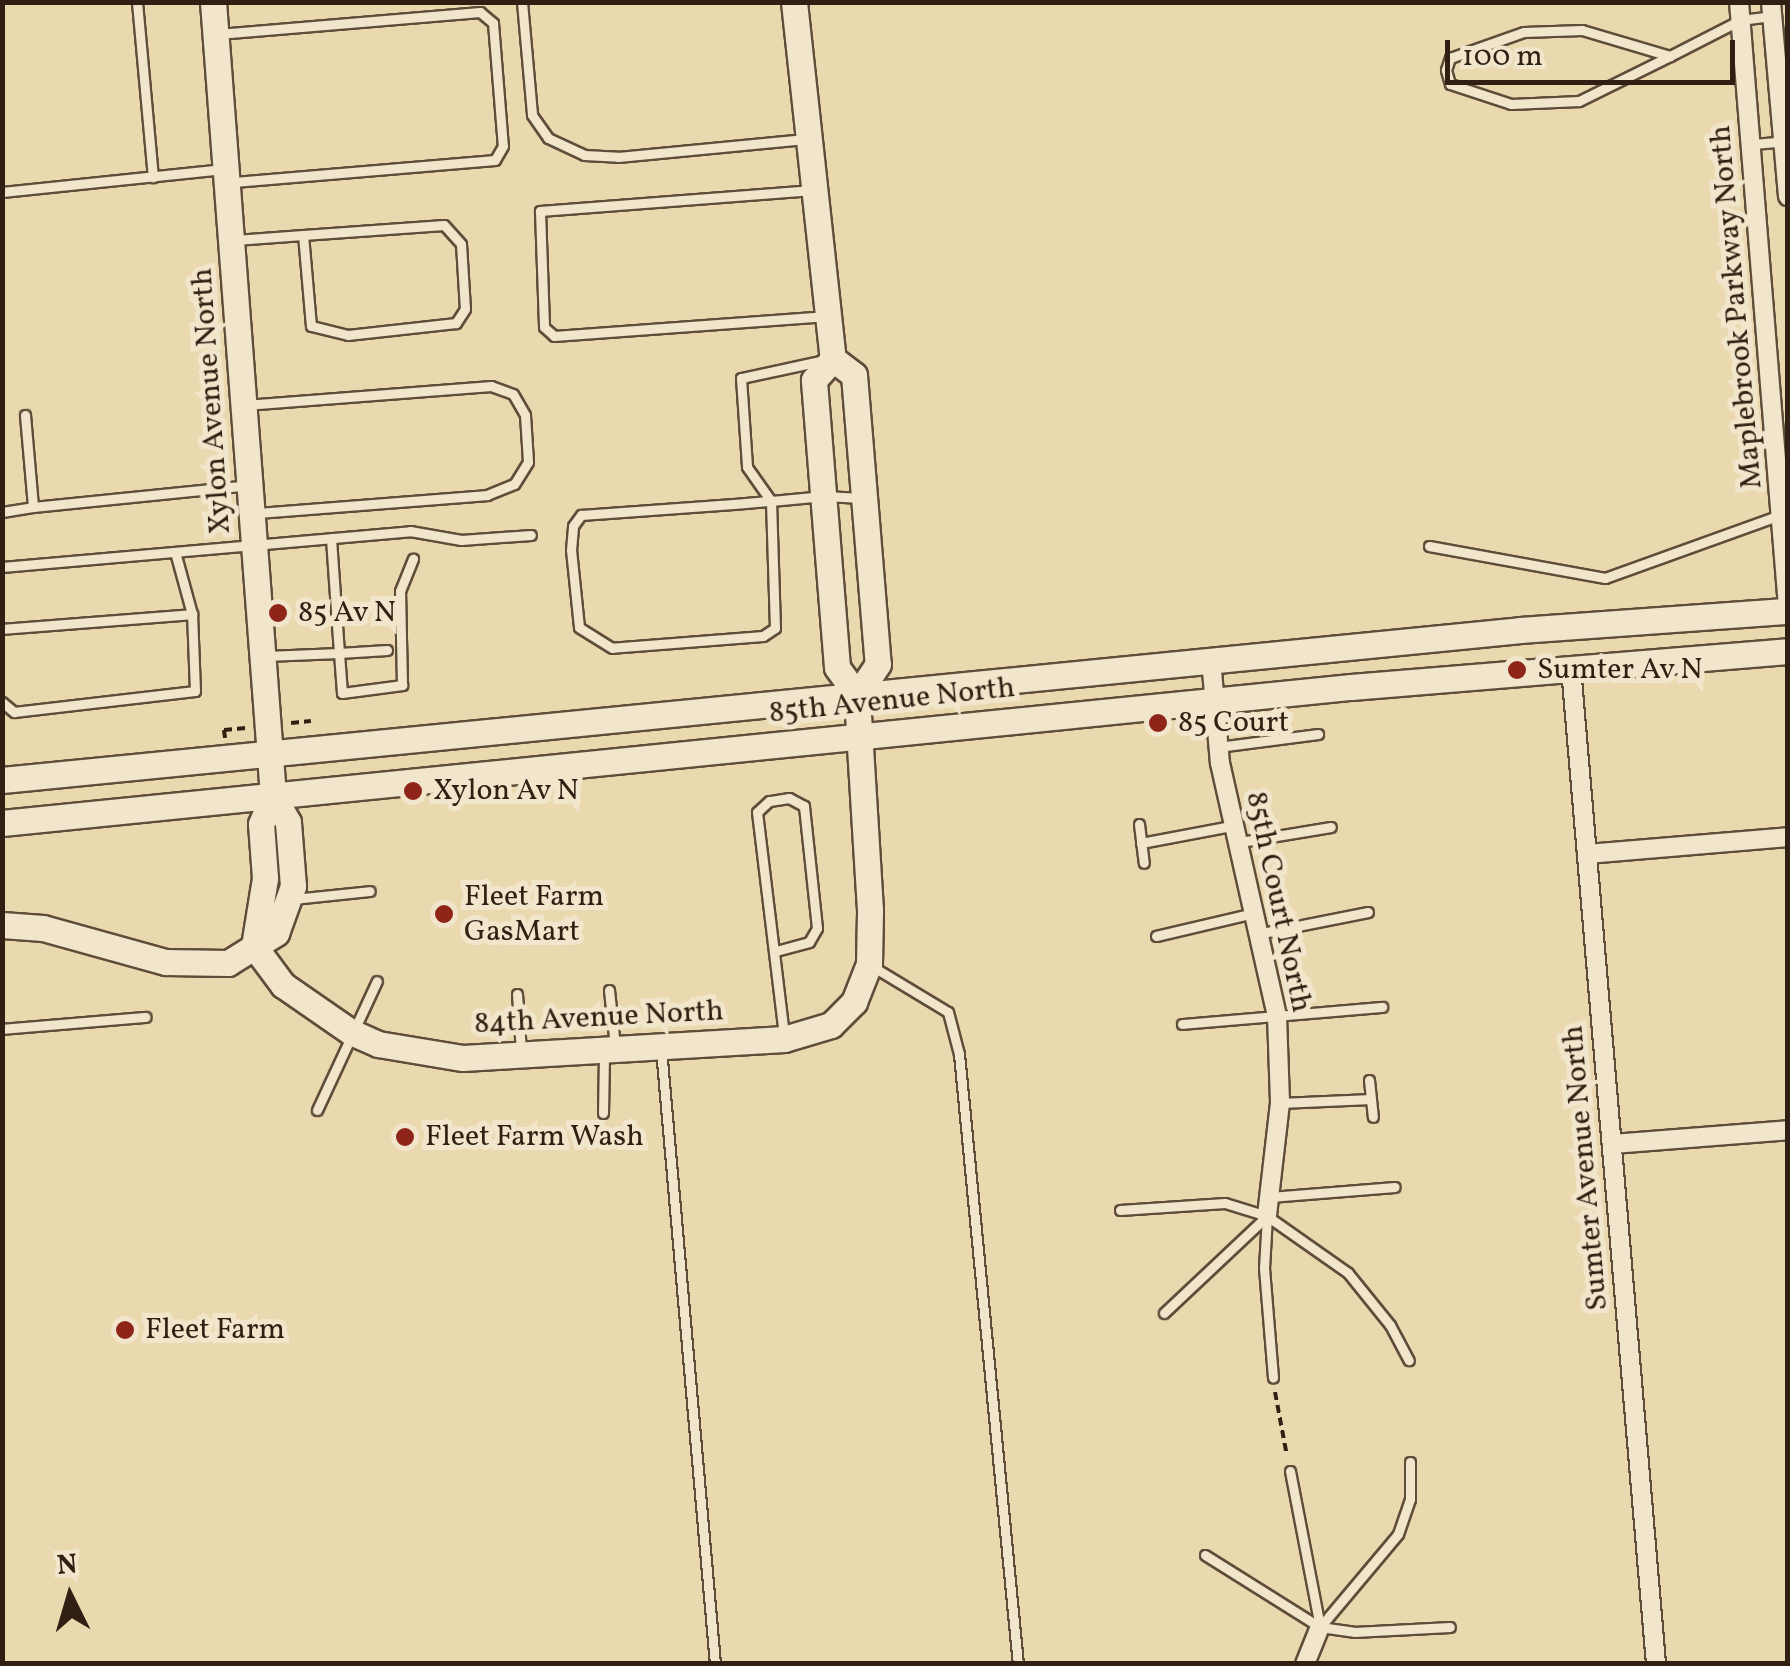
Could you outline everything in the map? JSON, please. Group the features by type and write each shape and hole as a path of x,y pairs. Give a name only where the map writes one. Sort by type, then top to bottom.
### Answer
{"main road":[{"name":"Xylon Avenue North","path":"213,2 274,796"},
{"path":"794,2 833,359 854,375 878,664 856,695"},
{"path":"833,359 814,380 837,667 856,695 868,964"},
{"name":"85th Avenue North","path":"2,780 1211,660 1788,609"},
{"name":"85th Avenue North","path":"2,822 1214,702 1788,651"},
{"path":"2,926 43,928 197,967 228,963 276,933 290,899 288,822 274,796"},
{"path":"254,946 265,878 261,824 274,796"},
{"name":"84th Avenue North","path":"254,946 284,985 351,1032 418,1053 521,1058 784,1038 831,1025 854,1002 868,964"}],"street":[{"name":"Maplebrook Parkway North","path":"1772,9 1788,196"},
{"name":"Maplebrook Parkway North","path":"1740,11 1779,349 1788,609"},
{"name":"85th Court North","path":"1211,660 1218,748 1262,933 1277,1016 1280,1103 1268,1207"},
{"name":"Sumter Avenue North","path":"1571,668 1656,1664"},
{"path":"1587,854 1788,837"},
{"path":"1612,1144 1788,1130"},
{"path":"1304,1664 1320,1627"}],"lane":[{"path":"137,2 154,177"},
{"path":"522,2 532,115 548,138 584,155 618,157 808,138"},
{"path":"1670,56 1582,30 1524,32 1450,58 1446,70 1450,84 1511,104 1579,101 1670,56 1740,11 1772,9"},
{"path":"2,192 154,177 495,160 503,146 493,23 480,12 215,34"},
{"path":"1753,144 1785,141"},
{"path":"814,190 540,211 544,327 554,336 827,315"},
{"path":"232,240 444,225 461,244 465,309 456,324 348,334 311,326 303,235"},
{"path":"833,359 740,378 747,467 771,501 780,618 775,628 763,636 612,648 579,627 571,550 573,526 581,516 771,501 824,496 864,498"},
{"path":"245,404 490,386 513,394 525,415 528,462 514,484 486,495 253,513"},
{"path":"25,415 33,507"},
{"path":"2,512 251,485"},
{"path":"1429,546 1606,578 1784,514"},
{"path":"2,567 430,531 461,540 531,535"},
{"path":"331,538 342,694 402,685 400,591 412,559"},
{"path":"2,702 14,712 188,697 198,683 192,614 175,552"},
{"path":"2,629 192,614"},
{"path":"263,656 387,650"},
{"path":"1218,748 1318,734"},
{"path":"776,951 809,942 817,928 804,806 789,798 769,800 757,812 784,1038"},
{"path":"1139,824 1144,863"},
{"path":"1141,843 1331,828"},
{"path":"290,899 370,891"},
{"path":"1156,936 1256,912"},
{"path":"1262,933 1368,912"},
{"path":"868,964 948,1012 959,1054 1018,1664"},
{"path":"317,1110 377,981"},
{"path":"603,1113 610,1053 609,990"},
{"path":"516,994 521,1058"},
{"path":"1182,1024 1382,1007"},
{"path":"2,1029 144,1017"},
{"path":"662,1049 715,1664"},
{"path":"1369,1080 1373,1117"},
{"path":"1280,1103 1371,1099"},
{"path":"1120,1210 1225,1203 1268,1207 1395,1188"},
{"path":"1164,1313 1268,1207"},
{"path":"1268,1207 1348,1274 1390,1325 1408,1360"},
{"path":"1268,1207 1272,1378"},
{"path":"1320,1627 1398,1534 1410,1499 1410,1462"},
{"path":"1290,1471 1320,1627"},
{"path":"1205,1555 1320,1627 1354,1632 1450,1628"}],"path":[{"path":"1272,1378 1290,1471"}],"place":[{"name":"85 Av N","path":"278,613"},
{"name":"Sumter Av N","path":"1517,670"},
{"name":"85 Court","path":"1158,723"},
{"name":"Xylon Av N","path":"413,791"},
{"name":"Fleet Farm GasMart","path":"444,914"},
{"name":"Fleet Farm Wash","path":"405,1137"},
{"name":"Fleet Farm","path":"125,1330"}]}
